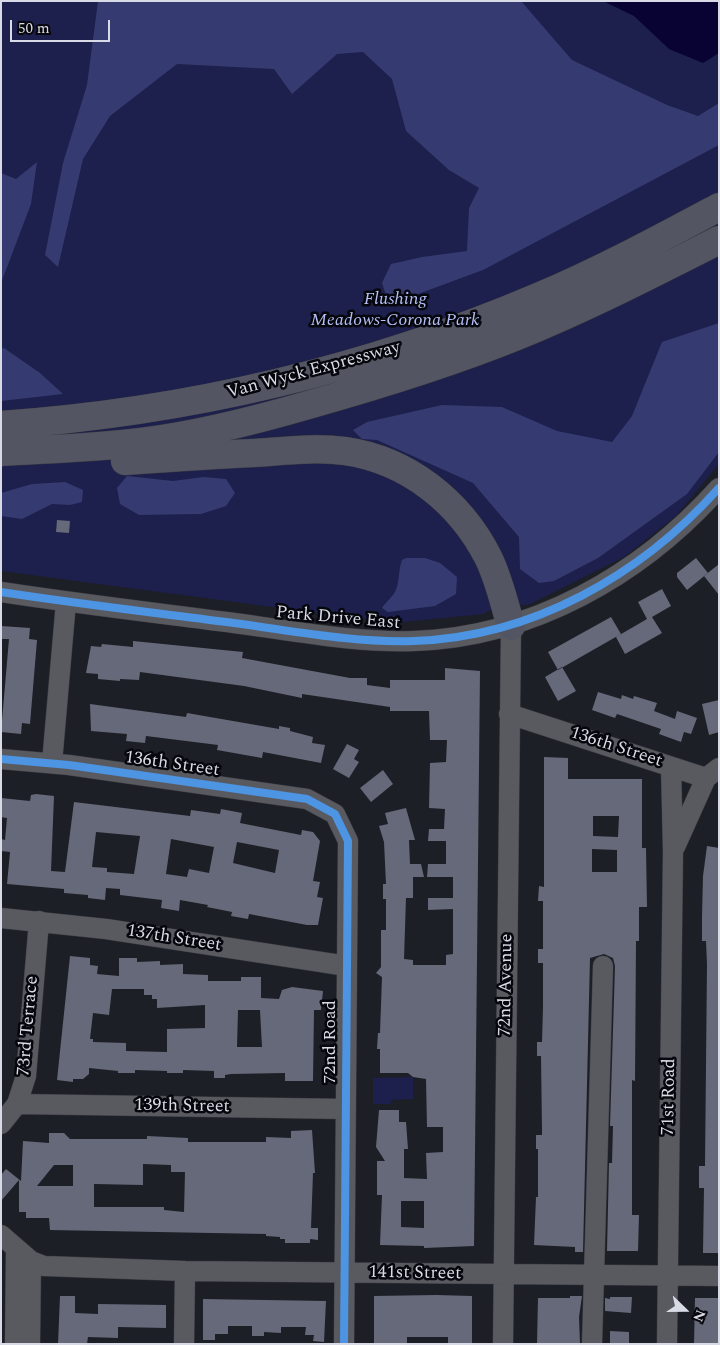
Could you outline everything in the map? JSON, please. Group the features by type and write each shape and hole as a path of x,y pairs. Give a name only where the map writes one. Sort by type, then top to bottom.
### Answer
{"highway":[{"name":"Van Wyck Expressway","path":"1,425 77,419 182,404 266,387 370,359 473,323 540,296 719,208"},
{"name":"Van Wyck Expressway","path":"1,452 141,442 249,422 360,391 457,359 535,329 627,287 719,240"},
{"path":"1,468 310,450 344,451 376,458 421,480 452,506 466,522 490,560 510,626"}],"street":[{"name":"Park Drive East","path":"1,592 354,639 414,641 466,635 510,626 584,594 641,560 689,519 719,488"},
{"path":"52,763 66,602"},
{"name":"72nd Avenue","path":"503,1344 510,626"},
{"name":"136th Street","path":"510,714 671,767 712,773"},
{"name":"136th Street","path":"1,759 52,763 307,799 335,814"},
{"name":"71st Road","path":"667,1344 673,850 671,767"},
{"name":"71st Road","path":"673,850 712,773"},
{"name":"72nd Road","path":"335,814 348,840 344,1344"},
{"name":"137th Street","path":"1,918 106,928 347,966"},
{"name":"73rd Terrace","path":"1,1124 17,1104 26,1076 39,921"},
{"path":"592,1344 603,966"},
{"name":"139th Street","path":"17,1104 346,1109"},
{"path":"15,1344 16,1248"},
{"path":"16,1248 30,1344"},
{"name":"141st Street","path":"16,1248 44,1266 185,1271 719,1276"},
{"path":"184,1344 185,1271"}],"green space":[{"name":"Flushing Meadows-Corona Park","path":"1,1 719,1 719,464 677,515 624,557 528,605 505,607 484,614 393,623 1,571"},
{"path":"413,1077 413,1099 392,1100 390,1104 373,1104 373,1078"}],"shaded area":[{"path":"98,1 521,1 572,60 667,105 698,116 719,103 719,145 483,270 410,297 386,295 382,283 391,264 422,257 467,251 469,208 479,188 449,170 406,131 392,79 363,52 337,54 292,94 274,69 177,64 110,116 83,159 58,267 45,255 63,163 87,85"},
{"path":"603,1 719,1 719,53 703,63 669,49 634,16"},
{"path":"37,162 31,204 1,283 1,173 16,179"},
{"path":"719,323 719,452 687,494 598,558 554,581 539,583 520,569 519,537 473,483 377,440 362,439 353,430 367,422 442,405 502,407 557,431 612,442 632,416 662,342"},
{"path":"4,348 40,373 63,394 1,401 1,349"},
{"path":"127,476 173,481 203,477 226,479 235,493 226,506 201,514 139,515 120,504 117,488"},
{"path":"65,482 83,490 82,502 70,505 52,504 22,519 1,516 1,493 32,484"},
{"path":"406,558 425,558 440,563 457,577 456,594 435,606 388,612 382,608 395,592 402,560"}],"building":[{"path":"57,520 70,521 69,533 56,532"},
{"path":"696,558 708,573 687,590 677,577 677,573"},
{"path":"719,564 719,595 704,576"},
{"path":"662,589 671,606 652,617 662,633 625,654 616,637 647,619 638,602"},
{"path":"611,617 621,634 558,670 548,652"},
{"path":"1,626 30,628 29,639 37,640 30,724 22,723 21,734 1,732 9,639 1,639"},
{"path":"133,641 243,652 242,658 350,678 367,678 367,685 390,688 390,680 445,680 445,668 480,671 474,1246 424,1248 424,1246 380,1245 382,1195 377,1195 377,1161 385,1161 376,1147 379,1110 399,1110 399,1122 406,1122 408,1149 404,1149 404,1178 427,1179 426,1153 443,1152 443,1127 427,1127 426,1079 413,1077 408,1073 380,1073 380,1049 377,1049 378,1033 380,1033 382,977 376,973 381,967 381,930 386,930 386,899 383,899 383,884 386,884 384,842 379,826 388,824 385,813 406,808 415,840 409,840 410,864 421,864 424,877 413,877 413,898 406,898 404,959 413,960 413,965 446,965 446,955 453,954 453,909 428,910 428,898 453,898 453,877 427,877 428,864 446,864 446,841 428,841 429,829 444,829 445,809 429,808 430,763 446,762 447,740 430,740 429,711 390,711 390,707 302,694 302,698 244,686 140,672 139,680 120,679 120,681 98,679 98,674 86,673 91,646 101,647 102,644 133,647","holes":["401,1201 424,1201 424,1228 401,1227"]},
{"path":"562,667 576,691 558,701 545,677"},
{"path":"598,692 621,699 622,695 633,699 634,696 657,703 654,711 675,719 677,711 697,718 691,734 684,732 681,742 659,734 661,729 617,714 615,718 592,710"},
{"path":"719,700 719,732 709,735 702,704"},
{"path":"90,704 186,717 187,713 279,729 279,726 313,737 312,743 325,745 321,763 263,752 262,758 217,750 218,745 146,736 145,743 126,741 127,734 91,731"},
{"path":"347,744 359,750 354,759 359,762 349,778 333,769"},
{"path":"544,757 568,758 568,779 642,779 642,848 646,848 647,907 639,907 639,941 636,941 635,1081 632,1080 632,1215 639,1215 638,1251 607,1251 609,1163 612,1163 613,1126 610,1126 615,966 613,958 604,954 590,958 583,1252 575,1252 575,1247 534,1245 536,1197 538,1197 538,1149 536,1149 536,1135 542,1135 541,1056 537,1056 537,1042 542,1042 543,963 538,963 538,949 543,949 543,901 538,901 539,886 544,887","holes":["593,816 619,816 618,837 593,836","592,849 617,850 617,872 592,872"]},
{"path":"383,770 393,784 371,802 360,788"},
{"path":"31,795 54,796 51,871 65,872 74,802 190,816 191,810 220,814 221,809 242,813 240,823 301,835 302,830 313,832 320,841 313,881 320,882 317,897 323,898 318,925 307,925 249,914 248,919 231,916 232,912 180,900 179,911 161,908 162,900 120,895 120,889 106,888 105,900 88,898 88,895 64,893 64,889 7,884 10,852 1,851 1,839 5,840 7,818 1,817 1,798 30,801","holes":["96,832 140,836 134,874 107,872 107,868 92,867","171,839 214,847 209,873 189,869 187,877 166,874","237,842 279,850 275,873 233,863"]},
{"path":"707,846 719,848 719,1253 703,1253 704,1188 699,1188 699,1166 705,1166 707,964 706,941 702,941 702,916 703,876"},
{"path":"70,956 90,958 90,965 98,966 97,974 119,976 119,958 137,958 137,962 160,961 160,965 183,964 183,974 208,975 208,981 241,981 241,977 261,977 261,998 279,999 282,990 292,987 323,991 321,1010 314,1010 313,1081 285,1081 285,1073 231,1074 225,1075 225,1078 214,1078 214,1071 183,1070 183,1073 167,1073 167,1071 135,1070 135,1073 118,1073 118,1071 89,1068 89,1074 83,1079 73,1079 73,1082 57,1080","holes":["112,989 144,989 144,995 152,995 152,999 157,999 157,1008 205,1005 205,1028 167,1029 167,1052 126,1051 126,1043 93,1042 93,1039 90,1039 93,1013 109,1015","238,1010 260,1010 262,1047 237,1047"]},
{"path":"312,1130 315,1173 313,1173 311,1228 318,1228 318,1240 310,1239 310,1243 285,1243 285,1239 266,1236 266,1234 50,1230 49,1218 26,1218 26,1212 19,1212 19,1180 1,1201 1,1175 6,1169 21,1181 23,1141 49,1143 49,1133 64,1133 70,1139 147,1139 147,1136 188,1138 188,1142 266,1142 266,1137 291,1138 291,1131","holes":["143,1164 171,1165 171,1172 185,1172 184,1212 164,1210 164,1207 94,1207 94,1184 143,1185","54,1165 73,1165 73,1186 37,1186"]},
{"path":"60,1296 75,1296 75,1313 98,1314 98,1304 166,1305 166,1328 118,1327 118,1338 88,1337 87,1344 58,1344"},
{"path":"374,1296 472,1296 472,1344 448,1344 448,1337 407,1337 407,1344 374,1344"},
{"path":"570,1296 582,1296 579,1317 580,1344 537,1344 538,1298 570,1298"},
{"path":"610,1297 632,1297 631,1313 605,1311 605,1298 610,1299"},
{"path":"695,1298 719,1298 719,1344 694,1344"},
{"path":"203,1299 326,1301 324,1342 313,1341 314,1335 305,1335 306,1327 281,1327 281,1333 264,1332 264,1336 252,1336 252,1326 228,1326 228,1334 215,1334 215,1340 203,1340"},
{"path":"610,1331 629,1332 629,1344 610,1344"}],"cycle path":[{"path":"1,592 346,638 414,641 458,637 501,628 542,614 582,596 620,574 655,548 719,488"},
{"path":"1,759 69,765 307,799 335,814 348,841 344,1344"}]}
